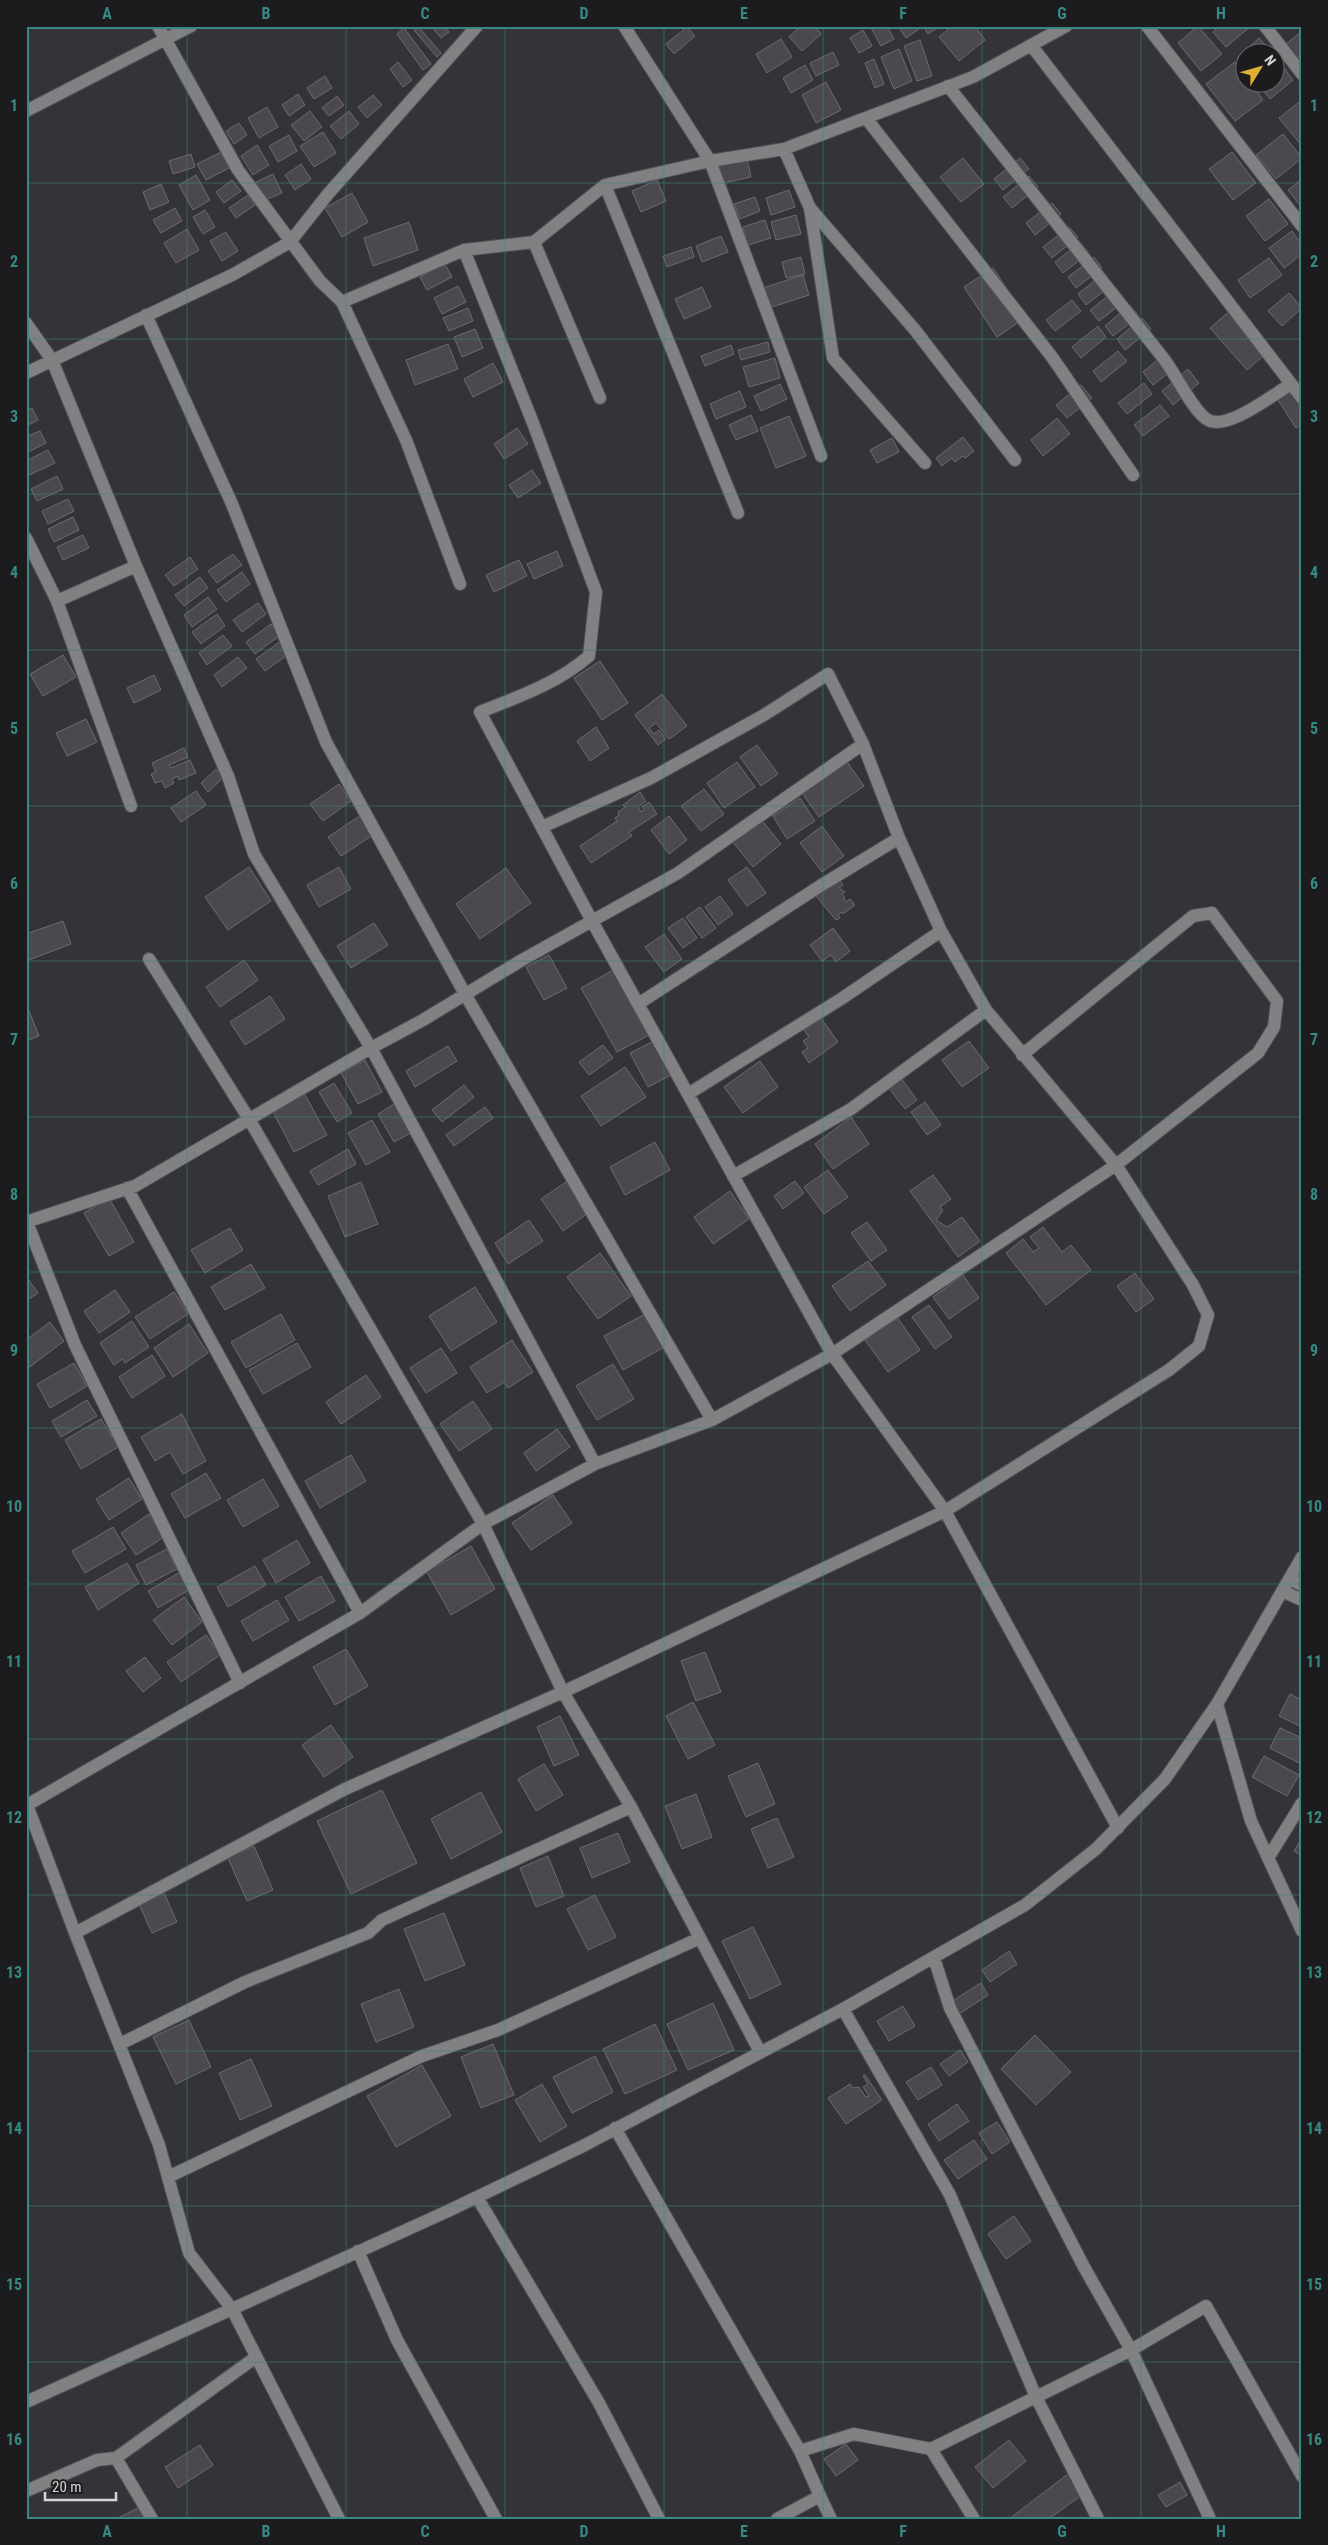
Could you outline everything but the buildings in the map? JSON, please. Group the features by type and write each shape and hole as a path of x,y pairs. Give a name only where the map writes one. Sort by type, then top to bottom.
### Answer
{"street":[{"path":"158,26 238,170 320,281 342,302 406,440 460,584"},
{"path":"26,112 191,26"},
{"path":"26,373 234,274 290,242 328,194 477,26"},
{"path":"624,26 710,161 821,456"},
{"path":"342,302 464,250 534,242 605,185 710,161 784,149 973,77 1066,26"},
{"path":"1147,26 1302,226"},
{"path":"1265,26 1302,74"},
{"path":"1031,45 1302,398"},
{"path":"948,86 1166,362 1200,414 1208,421 1220,422 1235,419 1291,384"},
{"path":"866,118 1052,357 1133,475"},
{"path":"784,149 810,208 833,358 925,463"},
{"path":"605,185 738,513"},
{"path":"810,208 915,330 1015,460"},
{"path":"534,242 600,398"},
{"path":"464,250 533,423 596,592 589,656 576,667 530,693 480,712 592,922 832,1354 945,1511 1118,1828"},
{"path":"146,315 232,504 326,742 465,994 712,1420"},
{"path":"26,323 52,360 136,566 228,776 254,854 371,1048 595,1464"},
{"path":"26,538 58,601 132,806"},
{"path":"58,601 136,566"},
{"path":"75,1933 345,1789 563,1692 945,1511 1169,1370 1198,1346 1208,1315 1193,1285 1116,1165 986,1010 941,931 899,838 863,744 828,674 764,715 650,778 542,827"},
{"path":"240,1683 75,1345 27,1222 135,1186 371,1048 678,873 863,744"},
{"path":"638,1004 811,891 899,838"},
{"path":"339,2519 232,2309 189,2253 159,2145 75,1933 27,1803 360,1613 483,1524 595,1464 712,1420 832,1354 1116,1165 1258,1053 1274,1028 1277,1001 1212,913 1192,916 1022,1055"},
{"path":"688,1094 841,999 941,931"},
{"path":"149,959 249,1119 483,1524 563,1692 631,1808 760,2052"},
{"path":"733,1176 851,1109 986,1010"},
{"path":"127,1188 360,1613"},
{"path":"26,2402 477,2197 616,2128 843,2008 1025,1906 1096,1849 1165,1779 1217,1704 1302,1557"},
{"path":"1289,1579 1302,1585"},
{"path":"1282,1591 1302,1600"},
{"path":"1217,1704 1251,1821 1302,1932"},
{"path":"1268,1858 1302,1803"},
{"path":"120,2044 245,1982 368,1933 382,1920 631,1808"},
{"path":"168,2177 422,2056 498,2030 700,1938"},
{"path":"934,1958 950,2008 1084,2267 1131,2350 1210,2519"},
{"path":"843,2008 950,2195 1036,2397 1098,2519"},
{"path":"616,2128 800,2450 832,2519"},
{"path":"477,2197 599,2404 659,2519"},
{"path":"358,2251 396,2340 496,2519"},
{"path":"800,2450 854,2434 931,2449 1131,2350 1206,2306 1302,2476"},
{"path":"26,2491 96,2460 116,2458 256,2357"},
{"path":"931,2449 974,2519"},
{"path":"116,2458 152,2519"},
{"path":"777,2519 820,2496"}]}
